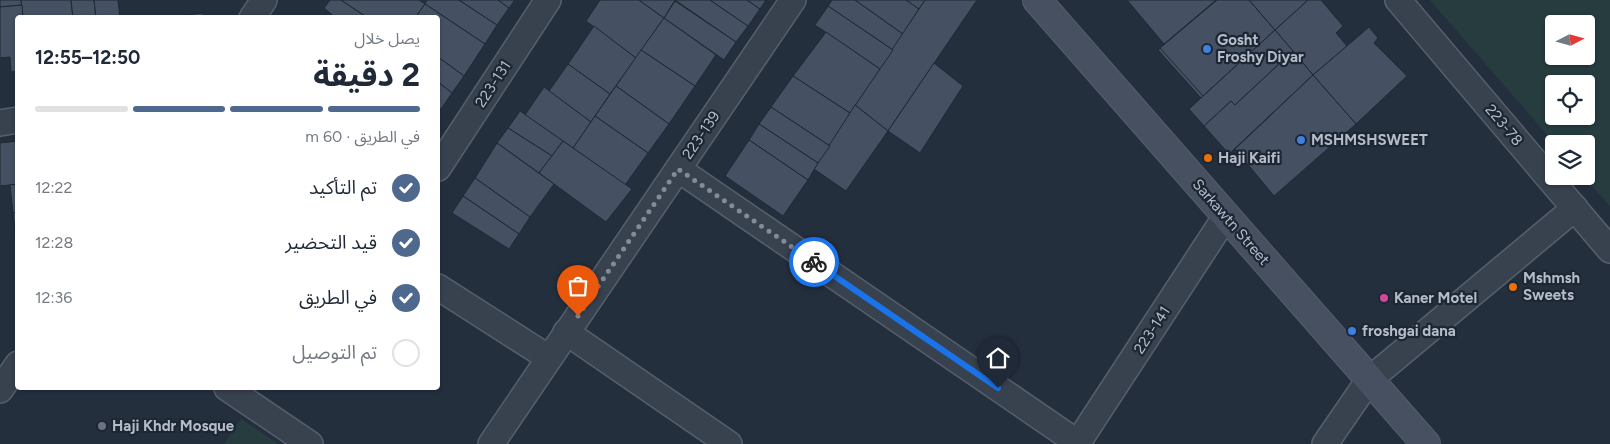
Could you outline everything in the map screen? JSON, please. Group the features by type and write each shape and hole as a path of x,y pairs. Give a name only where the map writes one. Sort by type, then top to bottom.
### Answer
{"street":[{"path":"254,15 264,0"},
{"name":"223-131","path":"440,165 548,0"},
{"name":"223-139","path":"491,444 793,0"},
{"name":"Sarkawtn Street","path":"1037,0 1426,444"},
{"name":"223-78","path":"1398,0 1576,208 1606,236"},
{"path":"0,123 15,120"},
{"path":"678,169 1077,443"},
{"path":"1325,444 1369,380 1576,208"},
{"name":"223-141","path":"1077,443 1226,216"},
{"path":"440,288 549,358"},
{"path":"566,332 729,444"},
{"path":"0,362 15,360"},
{"path":"0,390 15,368"},
{"path":"230,390 310,444"}],"green space":[{"path":"1430,0 1610,0 1610,206 1591,185 1595,185 1595,135 1547,135"},
{"path":"241,419 279,444 224,444"}],"building":[{"path":"0,0 21,0 22,5 0,7"},
{"path":"21,0 71,0 73,15 23,15"},
{"path":"71,0 94,0 96,15 73,15"},
{"path":"94,0 118,0 120,15 96,15"},
{"path":"330,0 341,0 364,15 332,15 324,8"},
{"path":"341,0 419,0 425,4 417,15 364,15"},
{"path":"427,0 459,0 497,25 485,44 425,4"},
{"path":"459,0 498,0 509,8 497,25"},
{"path":"498,0 515,0 509,8"},
{"path":"600,0 639,0 664,18 636,58 586,21"},
{"path":"639,0 675,0 664,18"},
{"path":"675,0 710,0 748,26 736,42"},
{"path":"710,0 747,0 760,9 748,26"},
{"path":"747,0 766,0 760,9"},
{"path":"832,0 855,0 903,34 893,50 828,6"},
{"path":"855,0 906,0 919,9 903,34"},
{"path":"906,0 925,0 919,9"},
{"path":"925,0 977,0 888,131 855,105"},
{"path":"1127,0 1216,0 1164,44"},
{"name":"Gosht Froshy Diyar","path":"1217,0 1249,0 1275,30 1201,98 1158,50"},
{"name":"Gosht Froshy Diyar","path":"1217,0 1249,0 1275,30 1203,96 1160,48"},
{"path":"1249,0 1308,0 1275,30"},
{"path":"1308,0 1321,0 1343,26 1336,33 1347,46 1313,75 1275,30"},
{"path":"675,1 736,42 724,60 664,18"},
{"path":"425,4 485,44 464,76 440,58 440,15 417,15"},
{"path":"22,5 23,15 15,15 15,71 11,72 10,57 0,58 0,7"},
{"path":"828,6 893,50 880,69 815,25"},
{"path":"664,18 716,55 695,86 641,50"},
{"path":"594,26 636,58 610,94 568,64"},
{"path":"1369,27 1378,38 1374,43 1407,76 1356,124 1313,75"},
{"path":"1275,30 1293,51 1235,105 1231,101 1204,126 1189,109"},
{"path":"826,32 880,69 850,113 793,76"},
{"path":"641,50 695,86 669,124 616,86"},
{"path":"1293,51 1313,75 1229,154 1204,126 1231,101 1235,105"},
{"path":"440,58 464,76 452,93 440,84"},
{"path":"934,63 963,86 920,153 888,131"},
{"path":"568,64 610,94 591,122 549,91"},
{"path":"1313,75 1356,124 1274,196 1235,149"},
{"path":"793,76 850,113 830,146 771,107"},
{"path":"440,84 452,93 440,108"},
{"path":"616,86 669,124 648,153 595,116"},
{"path":"544,87 591,122 573,148 525,115"},
{"path":"855,105 888,131 846,191 814,169"},
{"path":"771,107 830,146 818,163 759,124"},
{"path":"520,111 563,141 552,156 508,128"},
{"path":"595,116 648,153 625,185 573,148"},
{"path":"759,124 818,163 808,180 749,140"},
{"path":"508,128 552,156 539,173 497,143"},
{"path":"749,140 808,180 783,216 725,176"},
{"path":"15,141 15,184 0,186 0,143"},
{"path":"563,141 632,189 606,222 539,173"},
{"path":"497,143 554,184 530,217 475,178"},
{"path":"475,178 530,217 519,234 463,196"},
{"path":"15,184 15,213 13,213 10,185"},
{"path":"463,196 519,234 509,249 452,213"},
{"path":"13,213 15,213 15,230"}],"way so far":[{"path":"578,316 678,169 814,262"}],"place":[{"name":"Gosht Froshy Diyar","path":"1207,49"},
{"name":"MSHMSHSWEET","path":"1301,140"},
{"name":"Haji Kaifi","path":"1208,158"},
{"name":"Mshmsh Sweets","path":"1513,287"},
{"name":"Kaner Motel","path":"1384,298"},
{"name":"froshgai dana","path":"1352,331"},
{"name":"Haji Khdr Mosque","path":"102,426"}],"route":[{"path":"814,262 998,388"}]}
